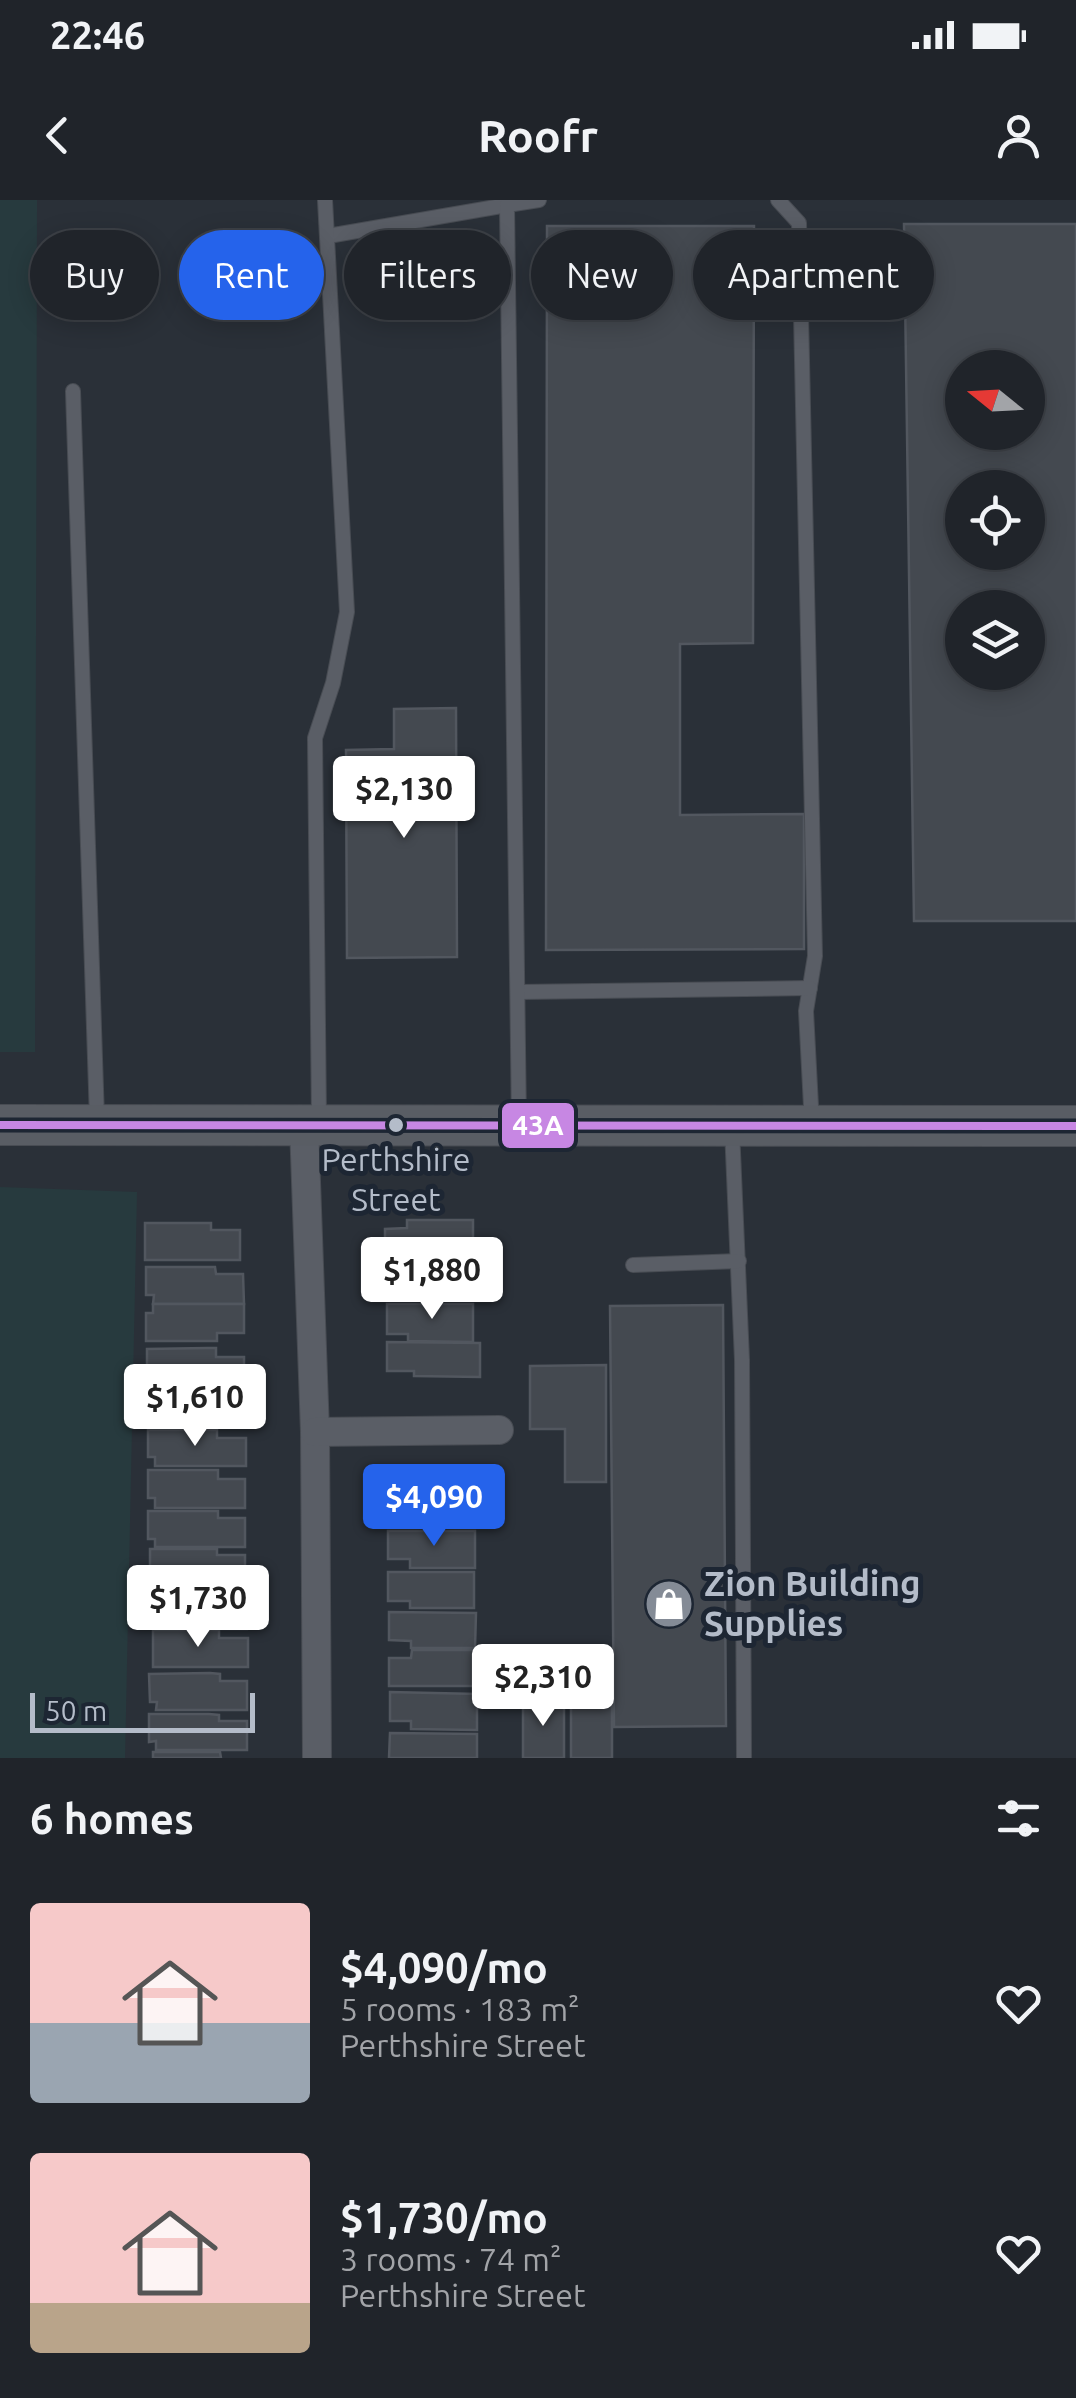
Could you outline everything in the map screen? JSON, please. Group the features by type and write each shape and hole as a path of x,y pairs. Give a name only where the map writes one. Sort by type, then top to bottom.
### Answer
{"main road":[{"path":"0,1124 1076,1126"}],"street":[{"path":"312,1126 317,1758"},
{"path":"315,1432 499,1430"}],"lane":[{"path":"312,1126 315,738 333,683 347,612 325,200"},
{"path":"328,236 539,200"},
{"path":"778,200 799,223 816,956 806,1011 812,1128"},
{"path":"506,205 519,1125"},
{"path":"73,390 98,1125"},
{"path":"518,992 810,988"},
{"path":"732,1127 742,1360 744,1758"},
{"path":"633,1265 738,1261"}],"green space":[{"path":"0,200 37,200 37,230 30,230 30,320 37,320 35,1052 0,1052"},
{"path":"0,1187 137,1192 125,1758 0,1758"}],"building":[{"path":"904,224 1076,224 1076,921 914,921 905,320 934,320 934,230 904,230"},
{"path":"547,226 754,226 754,230 693,230 693,320 754,320 753,643 680,644 680,815 804,814 804,949 546,950 547,320 673,320 673,230 547,230"},
{"path":"456,708 457,957 347,958 346,750 394,749 394,709"},
{"path":"407,1220 473,1220 473,1256 385,1257 385,1229 407,1228"},
{"path":"145,1223 211,1223 211,1230 240,1230 240,1260 145,1260"},
{"path":"386,1264 472,1265 472,1300 408,1300 408,1292 386,1292"},
{"path":"146,1267 215,1267 216,1274 243,1274 244,1304 153,1304 154,1295 146,1295"},
{"path":"153,1304 244,1304 244,1333 217,1333 217,1341 146,1341 146,1313 153,1313"},
{"path":"387,1304 473,1304 473,1342 408,1341 408,1334 387,1334"},
{"name":"Zion Building Supplies","path":"723,1305 726,1726 614,1727 610,1306"},
{"path":"387,1342 480,1343 480,1377 414,1376 414,1371 387,1371"},
{"path":"216,1348 216,1357 244,1357 244,1385 154,1385 154,1375 147,1375 147,1349"},
{"path":"606,1365 606,1482 565,1482 565,1429 530,1429 530,1366"},
{"path":"149,1385 216,1385 215,1392 245,1392 245,1423 149,1423"},
{"path":"148,1430 217,1430 217,1438 246,1438 246,1466 155,1466 155,1457 148,1457"},
{"path":"148,1470 218,1470 218,1479 245,1479 245,1508 155,1508 155,1498 148,1498"},
{"path":"415,1492 490,1494 490,1512 482,1512 482,1527 388,1526 388,1498 415,1498"},
{"path":"148,1511 218,1511 218,1518 245,1518 245,1547 155,1547 155,1539 148,1539"},
{"path":"388,1531 475,1531 475,1568 410,1568 410,1559 388,1559"},
{"path":"150,1549 217,1549 217,1555 245,1555 245,1584 150,1584"},
{"path":"388,1572 474,1572 474,1608 410,1608 410,1601 388,1601"},
{"path":"149,1592 219,1592 219,1600 247,1600 247,1629 156,1629 156,1620 149,1620"},
{"path":"389,1612 476,1613 475,1648 411,1648 411,1641 389,1640"},
{"path":"153,1630 219,1630 219,1638 248,1638 248,1667 153,1667"},
{"path":"412,1650 476,1650 476,1686 389,1686 389,1658 411,1658"},
{"path":"149,1674 220,1674 220,1681 247,1681 247,1710 156,1710 157,1702 150,1702"},
{"path":"390,1692 477,1694 477,1730 411,1729 411,1721 390,1721"},
{"path":"589,1695 612,1695 612,1758 571,1758 571,1702 589,1702"},
{"path":"545,1696 545,1703 564,1703 564,1758 523,1758 523,1697"},
{"path":"149,1714 209,1714 219,1715 219,1721 247,1721 247,1750 156,1750 156,1741 149,1742"},
{"path":"390,1733 477,1734 477,1758 389,1758"},
{"path":"153,1752 220,1752 221,1758 153,1758"}],"transit line":[{"name":"43A","path":"0,1125 1076,1126"}],"place":[{"name":"Perthshire Street","path":"396,1125"},
{"name":"Zion Building Supplies","path":"669,1604"}]}
